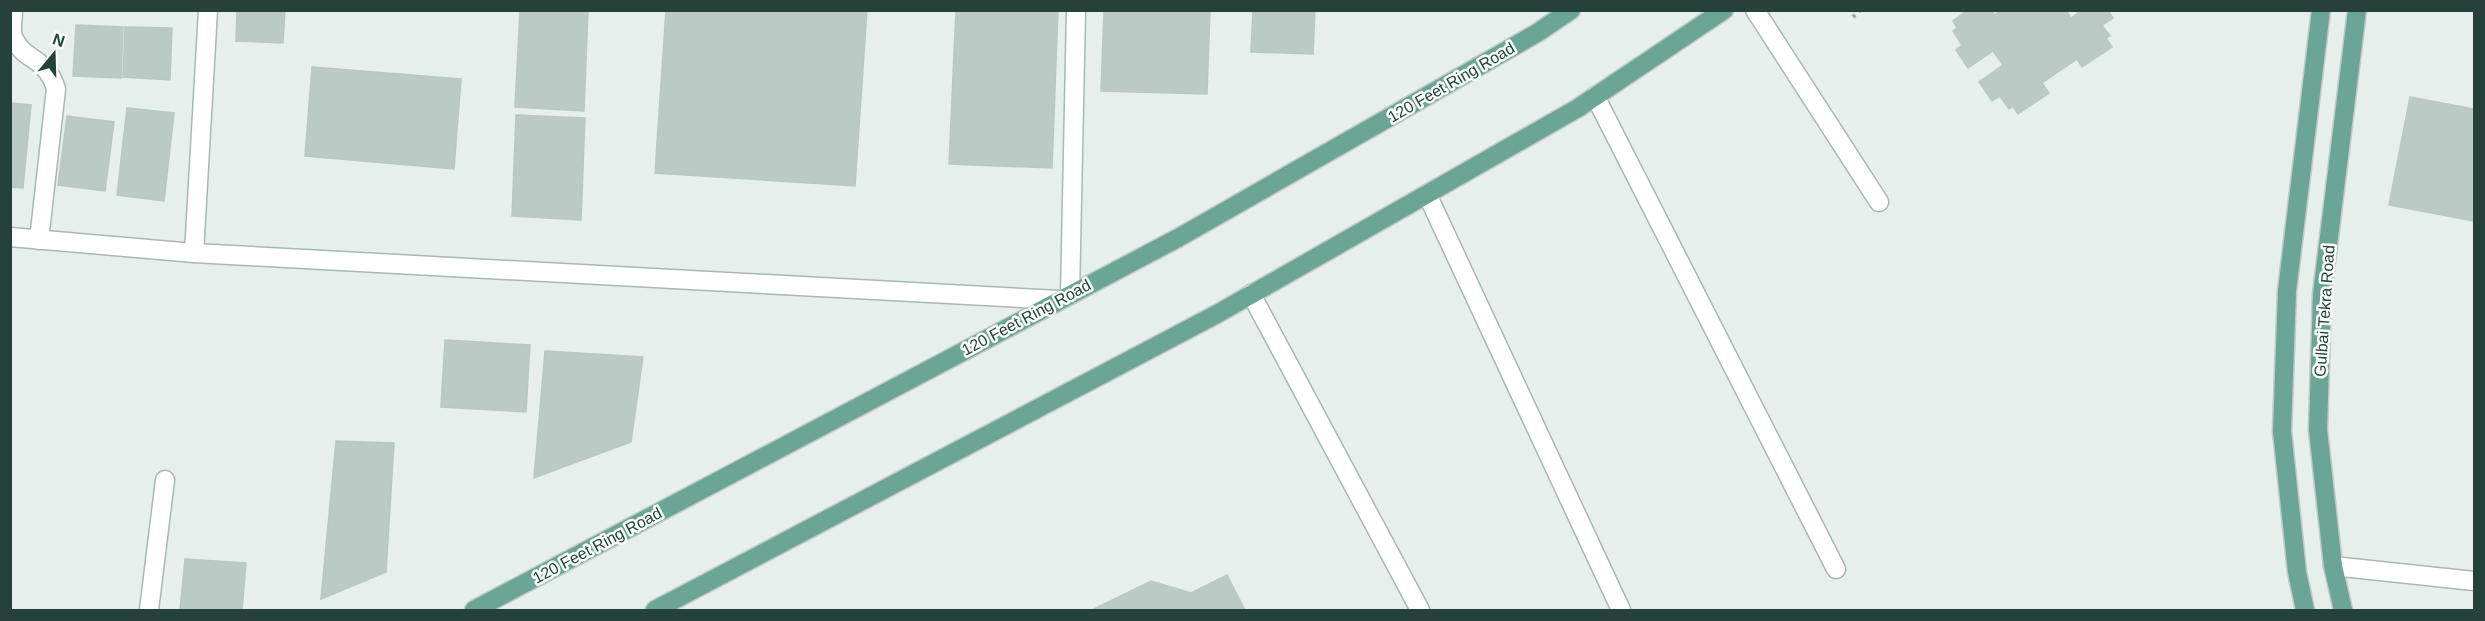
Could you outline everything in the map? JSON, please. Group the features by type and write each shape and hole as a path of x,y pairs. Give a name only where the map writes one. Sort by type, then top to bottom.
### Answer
{"main road":[{"name":"120 Feet Ring Road","path":"474,610 1178,238 1537,33 1571,10"},
{"path":"655,610 1251,294 1595,96 1724,10"},
{"path":"2305,610 2297,572 2282,431 2287,291 2321,10"},
{"name":"Gulbai Tekra Road","path":"2343,610 2333,566 2318,430 2322,294 2357,10"}],"street":[{"path":"194,253 208,10"},
{"path":"10,237 194,253 1065,297 1076,10"},
{"path":"1755,10 1879,202"},
{"path":"12,14 12,37 22,51 40,62 52,75 56,89 39,240"},
{"path":"1595,96 1836,569"},
{"path":"1427,194 1621,610"},
{"path":"1251,294 1420,610"},
{"path":"149,610 165,480"},
{"path":"2333,566 2475,581"}],"path":[{"path":"1853,17 1860,10"}],"building":[{"path":"237,10 285,10 283,43 236,41"},
{"path":"520,10 588,10 584,111 515,107"},
{"path":"666,10 867,10 855,186 655,173"},
{"path":"956,10 1058,10 1052,168 949,164"},
{"path":"1104,10 1210,10 1207,94 1101,91"},
{"path":"1253,10 1315,10 1313,54 1251,52"},
{"path":"1968,10 1991,10 1995,15 2001,10 2066,10 2071,18 2082,10 2108,10 2113,18 2102,25 2110,36 2106,38 2112,47 2082,67 2077,59 2042,83 2049,93 2018,114 2013,106 2009,109 2000,96 1992,101 1979,82 2003,65 1993,51 1968,68 1956,50 1962,45 1953,31 1957,28 1953,21"},
{"path":"76,25 123,27 121,78 73,76"},
{"path":"125,27 172,28 170,80 123,77"},
{"path":"312,67 461,79 454,169 305,156"},
{"path":"2410,97 2474,109 2474,221 2389,205"},
{"path":"10,103 31,105 23,188 10,187"},
{"path":"127,108 174,113 164,201 117,195"},
{"path":"516,115 585,118 581,220 512,216"},
{"path":"67,116 114,122 105,191 58,185"},
{"path":"445,340 530,345 526,412 441,407"},
{"path":"545,351 643,357 631,442 534,478"},
{"path":"336,441 394,443 386,572 321,599"},
{"path":"185,559 246,563 242,610 180,610"},
{"path":"1227,575 1245,610 1092,610 1151,581 1191,593"}]}
